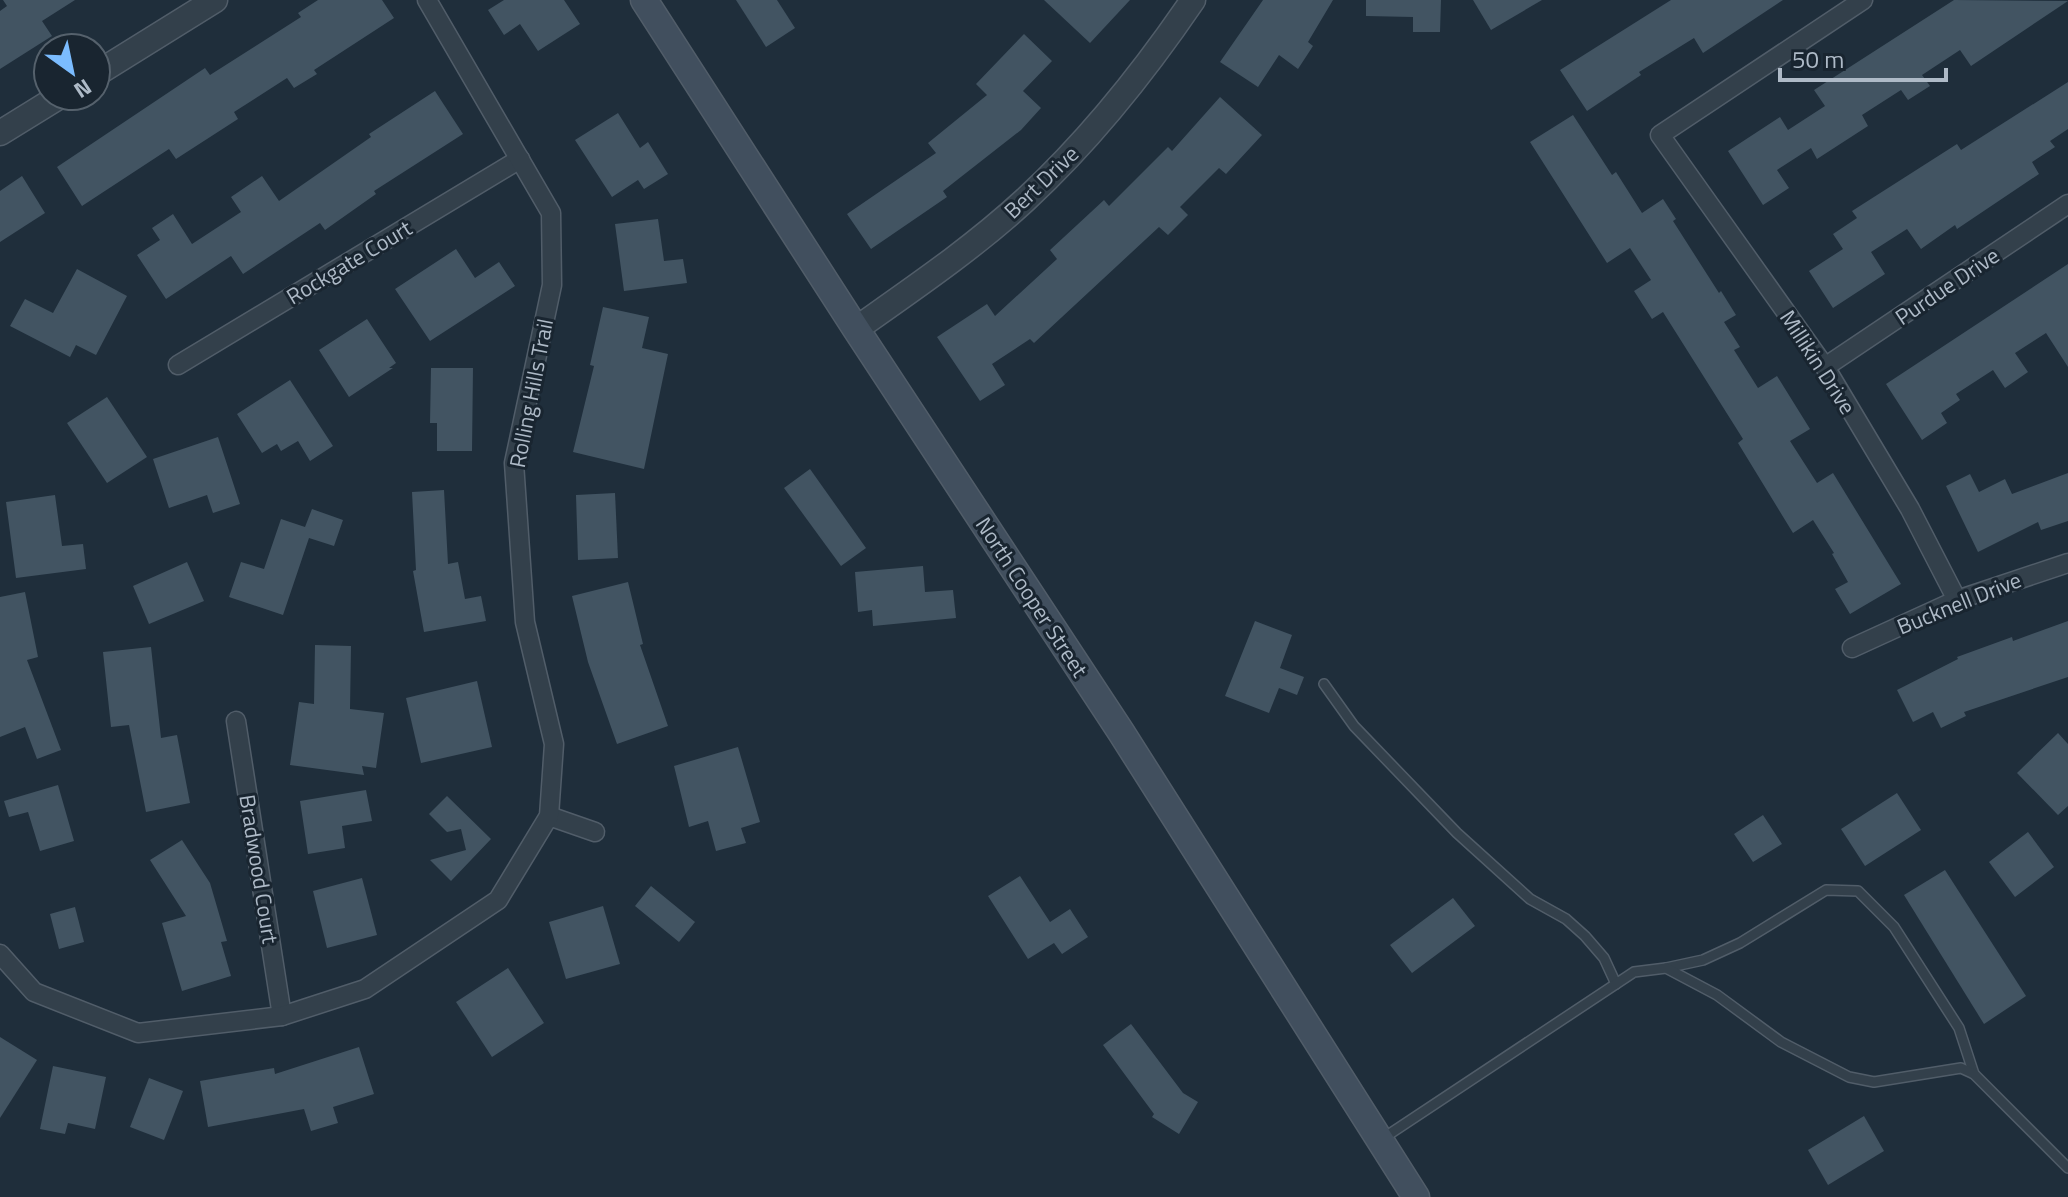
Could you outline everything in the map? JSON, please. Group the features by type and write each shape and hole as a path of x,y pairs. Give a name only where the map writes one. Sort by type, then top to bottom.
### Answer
{"main road":[{"name":"North Cooper Street","path":"644,0 1121,732 1416,1197"}],"street":[{"path":"112,64 215,0"},
{"name":"Rolling Hills Trail","path":"0,954 34,992 138,1033 282,1016 365,989 498,900 549,816 554,744 525,622 514,463 552,285 551,213 427,0"},
{"name":"Bert Drive","path":"856,329 946,266 1025,200 1097,127 1163,44 1193,0"},
{"name":"Millikin Drive","path":"1863,0 1660,135 1825,367 1910,509 1957,600"},
{"path":"0,133 34,112"},
{"name":"Rockgate Court","path":"178,365 520,159"},
{"name":"Purdue Drive","path":"1825,367 2068,204"},
{"name":"Bucknell Drive","path":"1852,648 1957,600 2068,563"},
{"name":"Bradwood Court","path":"236,721 282,1016"},
{"path":"549,816 595,832"}],"lane":[{"path":"1324,684 1354,726 1457,833 1530,899 1566,919 1585,936 1604,958 1616,984"},
{"path":"1380,1140 1634,972 1703,960 1740,943 1826,890 1858,891 1894,927 1959,1028 1974,1074"},
{"path":"1666,968 1717,995 1781,1042 1849,1077 1874,1082 1961,1068 1974,1074 2068,1168"}],"building":[{"path":"3,0 75,0 42,21 49,32 32,32 32,49 0,69 0,11 7,6"},
{"path":"318,0 382,0 394,18 314,70 317,74 294,88 287,78 234,112 238,119 176,159 169,149 82,206 57,167 205,68 210,75 301,17 298,13"},
{"path":"504,0 564,0 580,24 538,51 520,24 504,35 488,10"},
{"path":"736,0 777,0 795,28 766,47"},
{"path":"1044,0 1130,0 1090,43"},
{"path":"1263,0 1333,0 1308,42 1313,46 1298,69 1279,55 1258,87 1220,62"},
{"path":"1366,0 1441,0 1440,32 1413,32 1413,17 1366,16"},
{"path":"1473,0 1542,0 1491,30"},
{"path":"1671,0 1783,0 1703,53 1694,38 1639,72 1641,75 1587,111 1560,70"},
{"path":"1954,0 2068,1 1971,66 1960,50 1922,75 1930,86 1908,100 1901,90 1862,115 1868,126 1817,159 1811,148 1777,170 1789,188 1763,205 1728,151 1780,117 1788,130 1825,106 1814,90"},
{"path":"1024,34 1052,61 1023,91 1041,108 1021,130 943,191 947,197 871,249 847,214 936,153 928,143 987,95 976,84"},
{"path":"2068,82 2068,129 2050,141 2055,147 2032,162 2039,174 1957,229 1955,225 1921,249 1907,229 1871,252 1885,274 1833,308 1809,271 1843,249 1833,234 1857,218 1852,211 1957,144 1961,150"},
{"path":"435,91 463,134 374,191 376,194 325,230 320,223 243,274 231,256 166,299 137,255 160,240 152,228 173,214 192,244 241,212 231,197 262,176 279,201 371,137 369,134"},
{"path":"1220,97 1262,135 1226,174 1219,168 1180,207 1188,215 1168,235 1159,227 1034,343 1030,339 992,364 1005,385 980,401 937,337 987,304 995,316 1057,259 1050,250 1104,200 1109,206 1168,147 1172,151"},
{"path":"618,113 640,148 648,142 668,174 644,189 638,180 612,197 575,140"},
{"path":"1573,115 1612,175 1616,172 1642,213 1663,199 1676,219 1673,221 1736,315 1724,322 1740,347 1734,350 1758,388 1777,376 1810,429 1790,441 1817,483 1833,473 1901,584 1850,614 1835,589 1848,582 1813,520 1793,533 1738,443 1743,439 1663,312 1652,319 1634,291 1651,280 1630,248 1607,263 1530,142"},
{"path":"22,176 45,213 0,242 0,191"},
{"path":"658,219 664,261 683,259 687,283 624,291 615,224"},
{"path":"456,249 475,278 499,262 515,286 430,341 395,289"},
{"path":"2068,264 2068,367 2046,333 2015,353 2028,372 2005,388 1993,370 1956,394 1960,400 1941,413 1947,423 1922,440 1886,384"},
{"path":"77,269 127,296 96,355 76,345 70,357 10,326 25,299 53,313"},
{"path":"603,307 649,317 642,348 668,354 644,469 573,452 594,366 590,365"},
{"path":"367,319 396,363 349,397 319,350"},
{"path":"431,368 473,368 472,451 437,451 437,423 430,423"},
{"path":"290,380 333,446 310,461 298,441 281,451 277,444 262,453 237,414"},
{"path":"107,397 147,457 107,483 67,423"},
{"path":"218,437 240,504 213,513 207,495 169,508 153,459"},
{"path":"810,469 866,548 841,566 784,488"},
{"path":"2068,473 2068,521 2041,530 2038,522 1978,552 1946,486 1970,474 1979,492 2005,479 2012,494"},
{"path":"444,490 448,564 458,562 465,599 481,596 486,621 424,632 413,571 416,570 412,492"},
{"path":"615,493 618,558 578,560 576,495"},
{"path":"55,495 62,546 83,544 86,569 16,578 6,502"},
{"path":"312,509 343,520 334,546 309,538 283,615 229,597 241,562 264,569 281,519 305,527"},
{"path":"187,562 204,601 149,624 133,586"},
{"path":"923,566 925,592 953,590 956,618 873,626 872,610 858,612 855,572"},
{"path":"628,582 643,644 640,645 668,726 617,744 588,662 572,596"},
{"path":"25,592 38,657 27,660 61,750 37,759 25,727 0,737 0,597"},
{"path":"1255,621 1292,635 1280,668 1304,677 1297,695 1279,688 1269,713 1225,696"},
{"path":"2068,621 2068,677 1964,712 1966,716 1941,728 1933,712 1913,722 1897,690 1957,657"},
{"path":"315,645 351,646 350,709 384,713 376,768 362,766 364,775 290,765 299,702 314,704"},
{"path":"151,647 161,738 177,735 190,803 146,812 129,725 111,727 103,652"},
{"path":"477,681 492,747 421,763 406,698"},
{"path":"2058,733 2068,744 2068,806 2058,815 2017,773"},
{"path":"738,747 760,822 741,828 746,843 716,851 708,821 689,827 674,766"},
{"path":"58,785 74,841 40,851 28,812 9,817 4,801"},
{"path":"366,790 372,821 342,826 345,848 308,854 300,801"},
{"path":"1897,793 1921,830 1865,866 1841,829"},
{"path":"447,796 491,839 451,881 430,860 466,850 461,829 447,832 429,814"},
{"path":"1763,815 1782,844 1753,862 1734,834"},
{"path":"2028,832 2054,867 2015,897 1989,862"},
{"path":"182,840 210,883 227,941 221,942 231,976 182,991 162,923 186,916 150,860"},
{"path":"1945,870 2026,996 1984,1024 1904,895"},
{"path":"1020,876 1050,922 1070,909 1088,937 1062,954 1054,943 1028,959 988,896"},
{"path":"362,878 377,935 327,948 313,891"},
{"path":"651,886 695,922 679,942 635,906"},
{"path":"1453,898 1475,926 1412,973 1390,945"},
{"path":"603,906 620,964 566,979 549,922"},
{"path":"75,907 84,942 59,949 50,914"},
{"path":"508,968 544,1023 492,1057 456,1002"},
{"path":"1131,1024 1183,1093 1198,1102 1179,1134 1152,1117 1154,1114 1103,1045"},
{"path":"0,1037 37,1060 0,1118"},
{"path":"359,1047 374,1094 333,1107 338,1123 311,1131 304,1109 208,1127 200,1081 274,1068 275,1074"},
{"path":"53,1066 106,1077 95,1129 68,1123 65,1134 40,1129"},
{"path":"149,1078 183,1091 164,1140 130,1127"},
{"path":"1864,1116 1884,1151 1828,1185 1808,1150"}]}
